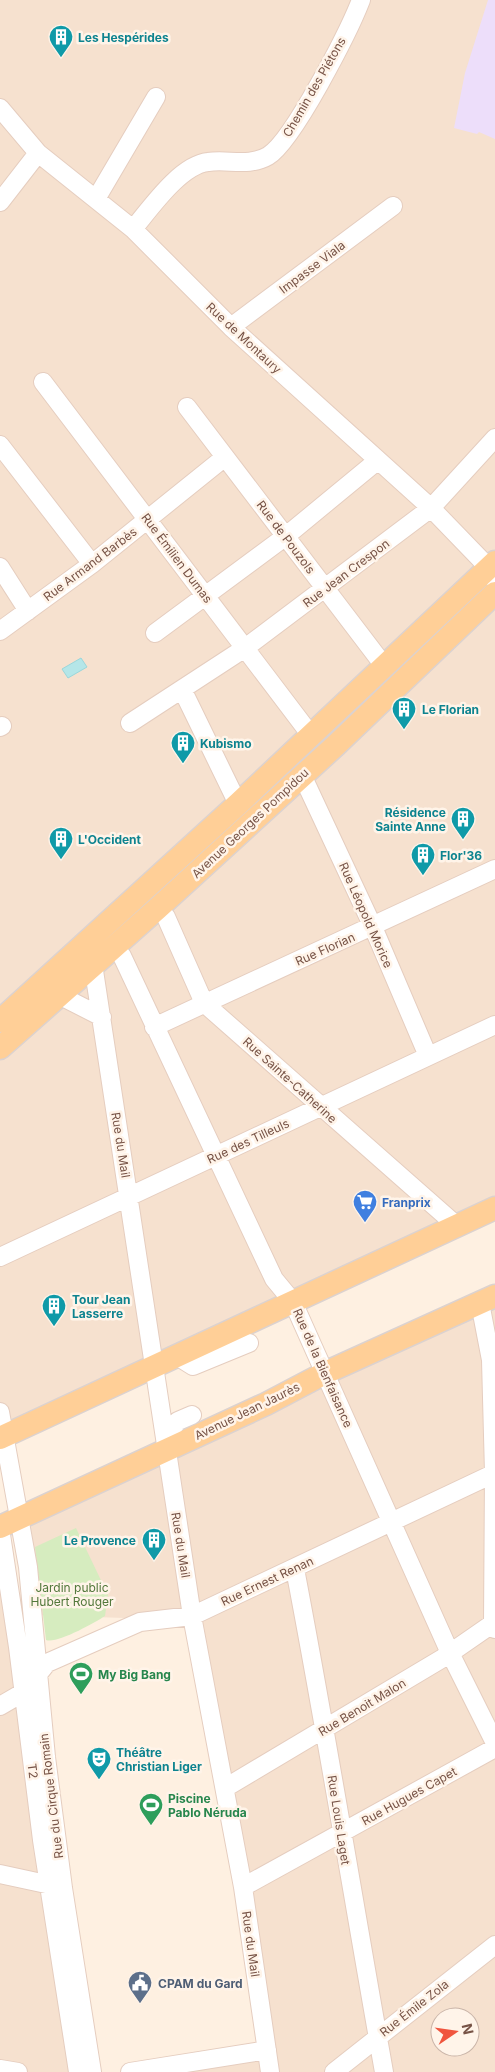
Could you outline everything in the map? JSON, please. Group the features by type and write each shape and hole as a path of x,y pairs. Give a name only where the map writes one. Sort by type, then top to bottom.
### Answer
{"main road":[{"name":"Avenue Georges Pompidou","path":"0,1048 50,990 310,734 493,570"},
{"name":"Avenue Georges Pompidou","path":"0,1021 93,964 114,946 302,775 495,594"},
{"path":"2,1437 495,1208"},
{"name":"Avenue Jean Jaurès","path":"6,1525 166,1443 266,1404 325,1373 488,1299"}],"street":[{"name":"Chemin des Piétons","path":"133,229 173,182 191,168 207,162 246,163 266,157 280,147 307,105 361,0"},
{"path":"96,198 156,97"},
{"name":"Rue de Montaury","path":"0,108 38,153 133,229 231,327 431,508 493,570"},
{"path":"0,202 38,153"},
{"name":"Impasse Viala","path":"231,327 393,206"},
{"name":"Rue Émilien Dumas","path":"42,382 310,734"},
{"name":"Rue de Pouzols","path":"187,407 385,667"},
{"name":"Rue Jean Crespon","path":"130,723 245,648 326,589 431,508 495,438"},
{"path":"0,445 92,564"},
{"name":"Rue Armand Barbès","path":"0,631 92,564 226,458"},
{"path":"155,633 286,536 377,461"},
{"path":"0,567 28,611"},
{"path":"182,689 238,804"},
{"name":"Rue Léopold Morice","path":"302,775 373,927 428,1056"},
{"name":"Rue Florian","path":"154,1027 495,869"},
{"name":"Rue Sainte-Catherine","path":"158,908 166,916 204,1003 320,1108 457,1226"},
{"name":"Rue de la Bienfaisance","path":"114,946 122,956 274,1279 293,1302 450,1653 495,1742"},
{"name":"Rue du Mail","path":"93,964 192,1616 243,1887 270,2072"},
{"path":"50,990 102,1017"},
{"name":"Rue des Tilleuls","path":"0,1257 495,1025"},
{"path":"488,1299 495,1325"},
{"path":"488,1299 493,1359 495,1474 494,1625"},
{"path":"177,1356 193,1366 249,1343"},
{"path":"0,1412 6,1525"},
{"path":"166,1443 178,1421 192,1415"},
{"name":"Rue Ernest Renan","path":"0,1706 24,1692 47,1663 140,1622 192,1616 495,1474"},
{"name":"Rue du Cirque Romain","path":"6,1525 28,1567 39,1675 56,1886 92,2072"},
{"name":"T2","path":"6,1525 24,1692 56,1886 78,2072"},
{"name":"Rue Louis Laget","path":"295,1569 384,2072"},
{"name":"Rue Benoit Malon","path":"225,1788 325,1730 494,1625"},
{"name":"Rue Hugues Capet","path":"243,1887 495,1748"},
{"path":"0,1874 56,1886"},
{"name":"Rue Émile Zola","path":"334,2072 495,1945"},
{"path":"130,2072 267,2050"},
{"path":"0,2069 18,2072"}],"shaded area":[{"path":"0,0 495,0 495,553 0,1005"},
{"path":"488,0 495,0 495,139 479,132 477,134 454,128 465,73"},
{"path":"495,596 495,1208 4,1436 0,1412 0,1048"},
{"path":"495,1296 495,2072 121,2072 267,2050 187,1620 33,1615 19,1518"},
{"path":"0,1538 80,2072 0,2072"}],"green space":[{"name":"Jardin public Hubert Rouger","path":"76,1528 108,1595 105,1616 67,1636 46,1640 35,1547"}],"water":[{"path":"81,658 87,667 68,678 62,669"}],"place":[{"name":"Les Hespérides","path":"61,58"},
{"name":"Le Florian","path":"404,730"},
{"name":"Kubismo","path":"183,764"},
{"name":"Résidence Sainte Anne","path":"463,840"},
{"name":"L'Occident","path":"61,860"},
{"name":"Flor'36","path":"423,876"},
{"name":"Franprix","path":"365,1223"},
{"name":"Tour Jean Lasserre","path":"54,1327"},
{"name":"Le Provence","path":"154,1561"},
{"name":"My Big Bang","path":"81,1695"},
{"name":"Théâtre Christian Liger","path":"99,1780"},
{"name":"Piscine Pablo Néruda","path":"151,1826"},
{"name":"CPAM du Gard","path":"140,2004"}]}
